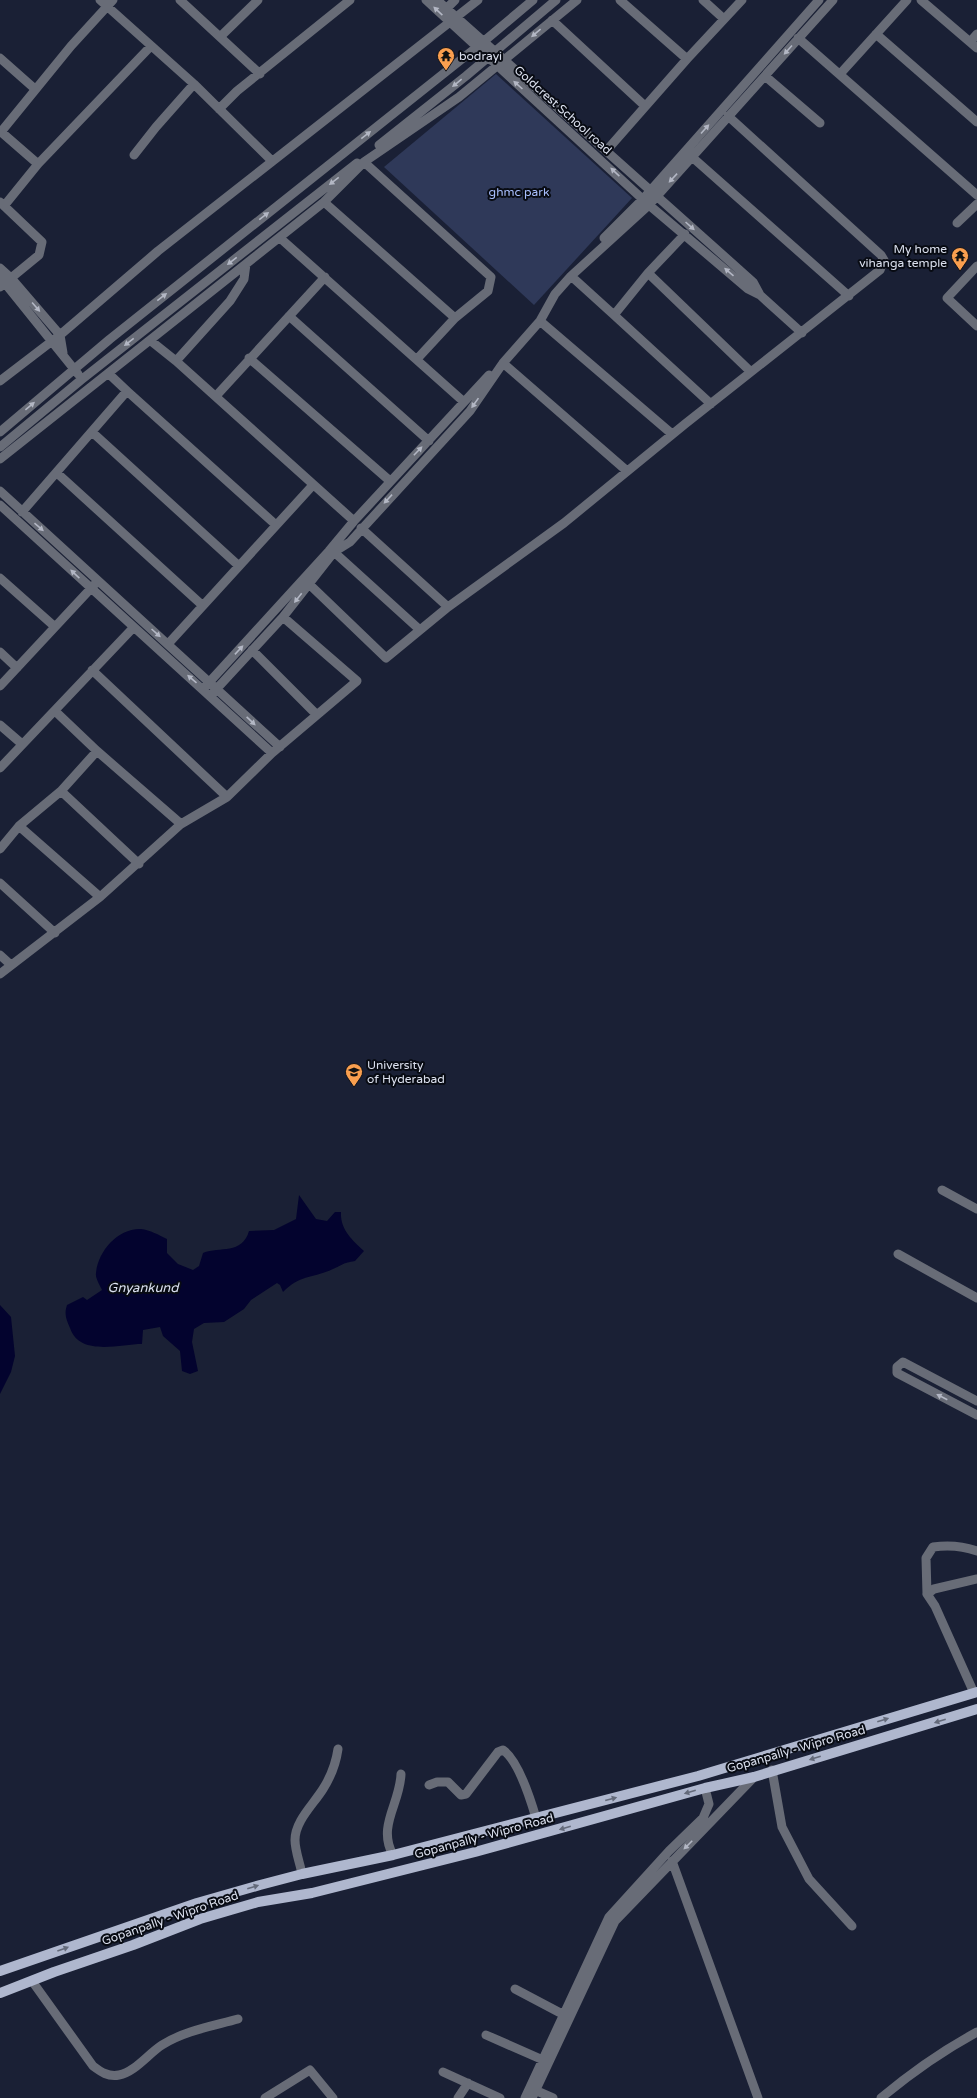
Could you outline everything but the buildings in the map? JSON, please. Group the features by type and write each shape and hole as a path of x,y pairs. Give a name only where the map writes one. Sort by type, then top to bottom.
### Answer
{"main road":[{"name":"Gopanpally - Wipro Road","path":"0,1970 197,1903 302,1874 393,1855 524,1822 742,1764 975,1692"},
{"name":"Gopanpally - Wipro Road","path":"0,1993 200,1919 258,1902 318,1891 528,1838 705,1788 754,1777 772,1770 977,1709"},
{"path":"524,1822 528,1838"},
{"path":"508,1826 512,1842"},
{"path":"43,1956 54,1972"}],"street":[{"path":"100,0 111,3 152,46 194,84 272,161"},
{"path":"180,0 221,36 260,74"},
{"path":"221,36 258,0"},
{"path":"219,109 238,91 350,0"},
{"path":"426,0 453,20"},
{"path":"437,0 447,8 453,20"},
{"path":"447,8 455,0"},
{"path":"0,381 51,340 60,335 158,251 478,0"},
{"path":"0,432 74,369 480,45 533,0"},
{"path":"0,447 81,380 422,111 556,0"},
{"path":"0,459 87,388 109,374 280,238 324,202 364,162 459,97 577,0"},
{"path":"620,0 687,59"},
{"path":"703,0 724,19"},
{"path":"607,150 687,59 742,0"},
{"path":"203,689 213,685 252,650 283,617 334,552 350,542 361,528 470,411 502,363 540,321 555,294 571,276 646,202 819,0"},
{"path":"654,193 692,157 833,0"},
{"path":"840,74 907,0"},
{"path":"921,0 974,46 977,34"},
{"path":"38,164 1,131 111,3"},
{"name":"Goldcrest School road","path":"453,20 490,55 607,150 753,282 760,295"},
{"path":"552,20 645,106"},
{"path":"876,34 977,122"},
{"path":"798,38 977,195"},
{"path":"4,281 39,254 42,242 2,204 38,164 152,46"},
{"path":"0,58 36,89"},
{"name":"Goldcrest School road","path":"500,63 646,202 748,289 760,295"},
{"path":"765,76 820,123"},
{"path":"134,155 156,127 194,84"},
{"path":"309,584 386,658 448,608 564,523 672,434 849,296 880,270 884,260 882,255 728,116"},
{"path":"692,157 849,296"},
{"path":"364,162 491,277 488,292 455,318 417,359"},
{"path":"324,202 455,318"},
{"path":"210,696 213,685 354,521 464,402 537,320 551,293 646,202"},
{"path":"957,223 977,204"},
{"path":"614,315 648,273 685,234"},
{"path":"280,238 464,402"},
{"path":"176,361 230,301 244,279 246,264"},
{"path":"977,266 947,298 977,326"},
{"path":"0,268 4,281 57,349 63,353 87,388"},
{"path":"648,273 751,372"},
{"path":"571,276 711,404"},
{"path":"216,396 249,358 325,277"},
{"path":"4,281 60,335 63,353"},
{"path":"760,295 802,332"},
{"path":"290,316 429,440"},
{"path":"540,321 672,434"},
{"path":"151,341 216,396 354,521"},
{"path":"249,358 390,481"},
{"path":"502,363 627,471"},
{"path":"109,374 127,392 276,525"},
{"path":"22,512 57,474 127,392"},
{"path":"92,432 239,566"},
{"path":"57,474 202,605"},
{"path":"168,644 313,485"},
{"path":"0,491 213,685 276,750"},
{"path":"0,505 131,626 210,696 276,750"},
{"path":"361,528 448,608"},
{"path":"342,535 350,542"},
{"path":"334,552 420,630"},
{"path":"0,578 54,626"},
{"path":"0,686 54,626 99,580"},
{"path":"0,974 100,897 139,864 181,824 227,796 316,714 357,681 283,617"},
{"path":"0,765 131,626 140,619"},
{"path":"0,768 21,743 55,711 131,626"},
{"path":"252,650 316,714"},
{"path":"0,652 17,668"},
{"path":"92,670 227,796"},
{"path":"55,711 97,751 181,824"},
{"path":"0,725 21,743"},
{"path":"0,849 19,826 61,791 97,751"},
{"path":"61,791 139,864"},
{"path":"19,826 100,897"},
{"path":"0,883 55,933"},
{"path":"0,955 11,965"},
{"path":"942,1190 977,1209"},
{"path":"898,1254 977,1298"},
{"path":"977,1401 903,1362 897,1367 897,1373 977,1415"},
{"path":"975,1692 935,1606 927,1594 926,1558 933,1548 945,1546 977,1551"},
{"path":"927,1594 934,1589 977,1579"},
{"path":"302,1874 295,1840 296,1832 299,1823 323,1789 336,1760 338,1749"},
{"path":"430,1785 437,1782 448,1782 456,1792 461,1795 466,1794 498,1752 503,1750 515,1765 531,1801 536,1818"},
{"path":"772,1770 782,1827 809,1879 852,1926"},
{"path":"393,1855 388,1845 386,1835 399,1789 401,1774"},
{"path":"533,2092 542,2060 567,2017 615,1921 754,1777"},
{"path":"525,2098 533,2092 567,2017 609,1917 703,1818 709,1804 705,1788"},
{"path":"672,1861 758,2098"},
{"path":"32,1981 93,2066 106,2075 119,2075 126,2072 162,2045 189,2033 238,2019"},
{"path":"514,1989 567,2017"},
{"path":"881,2098 917,2068 944,2049 977,2032"},
{"path":"486,2035 542,2060"},
{"path":"265,2098 310,2070 329,2097"},
{"path":"443,2072 500,2098"},
{"path":"458,2098 468,2083"},
{"path":"533,2092 553,2098"}],"green space":[{"name":"ghmc park","path":"496,74 632,198 534,305 384,167"}],"water":[{"name":"Gnyankund","path":"299,1195 316,1219 327,1221 335,1212 341,1212 342,1224 351,1238 364,1251 355,1261 345,1263 325,1272 301,1279 289,1286 283,1292 280,1285 277,1283 251,1300 244,1309 224,1322 204,1323 194,1329 192,1342 198,1371 190,1374 182,1371 180,1351 163,1336 160,1327 143,1330 142,1344 112,1347 91,1346 82,1343 75,1337 67,1319 67,1305 83,1297 87,1300 102,1290 96,1277 98,1265 105,1249 117,1237 125,1232 133,1230 148,1230 167,1239 167,1253 178,1264 193,1270 199,1266 203,1253 236,1247 246,1239 249,1231 274,1230 296,1219"},
{"path":"0,1305 11,1317 15,1356 11,1372 0,1394"}],"place":[{"name":"bodrayi","path":"446,71"},
{"name":"My home vihanga temple","path":"960,271"},
{"name":"University of Hyderabad","path":"354,1087"}]}
